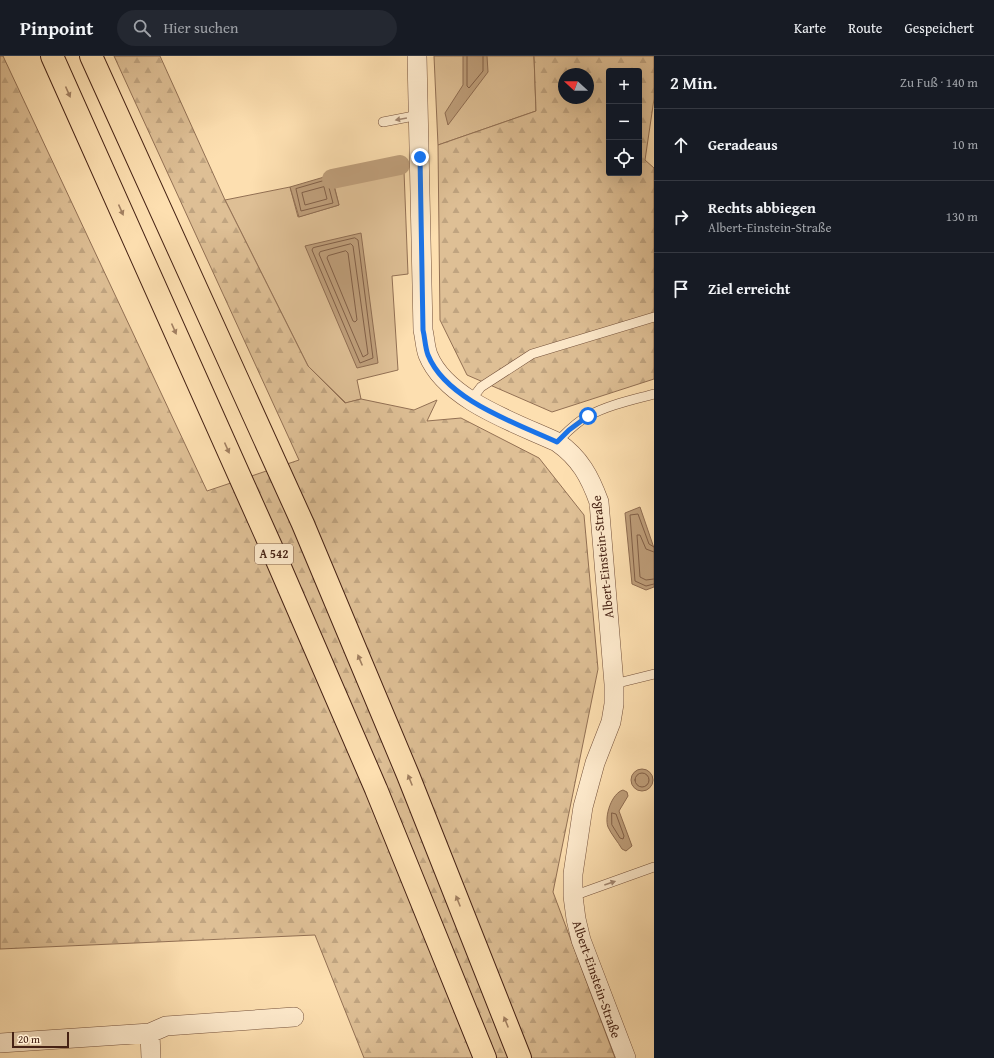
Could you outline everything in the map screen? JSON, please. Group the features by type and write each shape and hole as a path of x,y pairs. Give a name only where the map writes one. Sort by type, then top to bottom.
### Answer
{"highway":[{"name":"A 542","path":"52,56 273,552 376,789 485,1058"},
{"name":"A 542","path":"91,56 303,524 408,775 520,1058"}],"street":[{"name":"Albert-Einstein-Straße","path":"417,56 423,330 428,354 437,371 453,387 471,400 557,442 569,451 583,466 599,502 614,684 614,704 611,722 595,763 583,807 576,849 573,896 581,940 626,1058"},
{"path":"0,1043 150,1033 166,1026 294,1017"},
{"path":"150,1033 151,1058"}],"lane":[{"path":"383,122 419,115"},
{"path":"471,400 481,388 532,354 654,317"},
{"path":"557,442 569,430 588,416 616,405 654,394"},
{"path":"614,684 654,674"},
{"path":"573,896 654,867"}],"green space":[{"path":"0,56 3,56 207,491 299,460 114,56 160,56 225,200 308,366 345,403 361,399 414,410 437,400 427,421 461,418 539,458 584,515 598,669 553,892 615,1058 364,1058 315,935 0,949"},
{"path":"434,56 534,56 536,111 438,145"},
{"path":"534,56 654,56 654,99 645,160 654,168 654,379 552,412 467,375 440,320 438,145 536,111"},
{"path":"404,171 408,274 392,276 398,370 357,380 361,399 346,403 308,366 225,200 290,187 298,217 339,205 334,185"}],"water":[{"path":"463,56 487,56 488,72 448,125 445,113 463,85"},
{"path":"331,175 339,205 299,217 290,187"},
{"path":"361,233 378,363 357,368 305,246"},
{"path":"640,507 654,548 654,587 646,590 632,584 625,513"},
{"path":"642,769 650,772 653,780 650,788 642,791 634,788 631,780 634,772"},
{"path":"623,790 627,792 628,796 619,811 632,846 626,851 622,849 608,827 607,822 608,811 612,800 619,792"}],"waterway":[{"path":"332,179 400,165"}],"route":[{"path":"420,157 423,330 428,354 437,371 453,387 471,400 557,442 569,430 588,416"}]}
